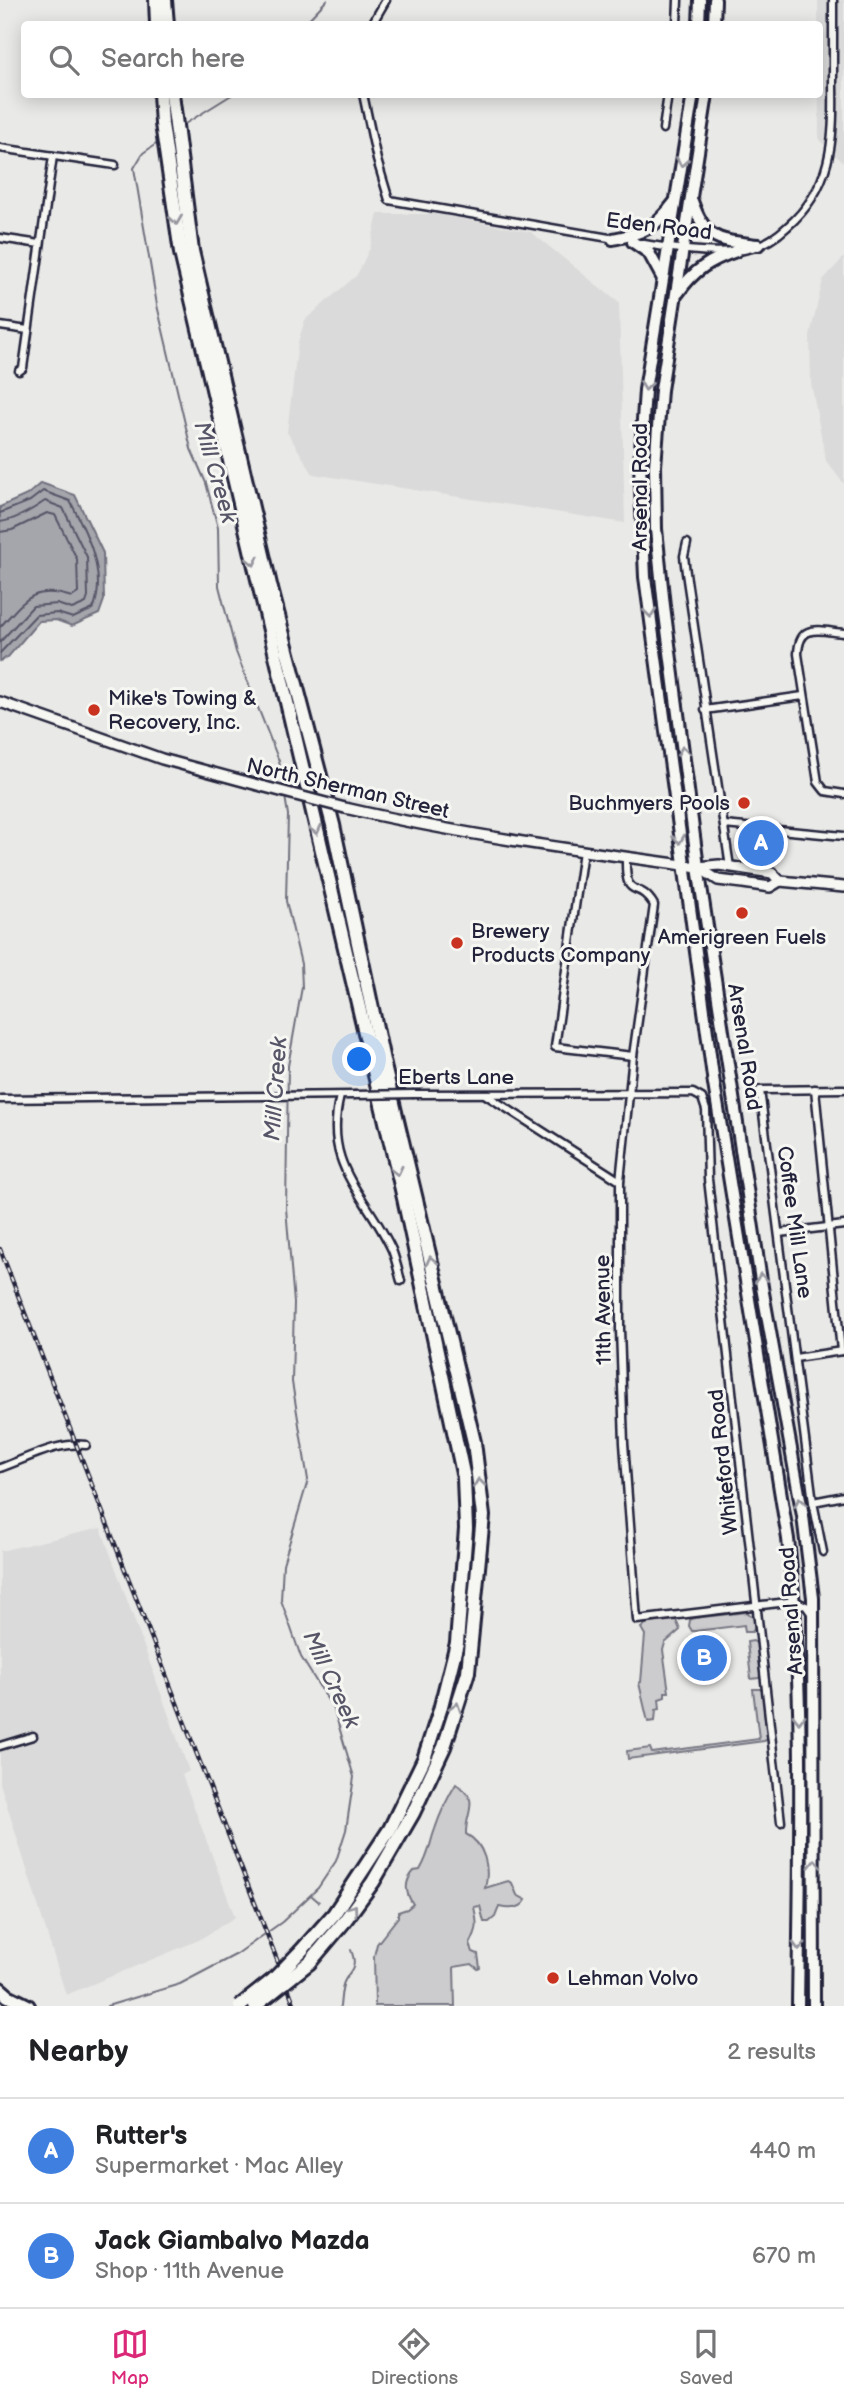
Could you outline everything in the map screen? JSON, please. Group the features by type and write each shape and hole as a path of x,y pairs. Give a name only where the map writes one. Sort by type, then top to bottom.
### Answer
{"highway":[{"path":"156,0 157,21"},
{"path":"165,0 167,21"},
{"path":"699,21 700,0"},
{"path":"714,21 715,0"},
{"path":"161,98 177,143 192,250 271,589 333,825 385,1070 474,1443 483,1516 468,1672 444,1746 413,1813 373,1882 343,1923 255,2006"},
{"path":"171,98 166,152 181,253 404,1198 464,1478 466,1529 457,1643 424,1759 390,1829 305,1956 240,2006"},
{"name":"Arsenal Road","path":"692,98 645,390 640,465 645,577 682,865 720,1124 788,1539 795,1601 800,1808 798,2006"},
{"name":"Arsenal Road","path":"706,98 661,390 655,466 656,529 698,867 762,1287 803,1516 814,1618 814,2006"},
{"path":"691,200 697,216 713,236 758,246"},
{"path":"613,239 639,234 649,229 676,201"},
{"path":"634,242 649,253 662,277"},
{"path":"676,295 696,270 736,251"},
{"path":"0,1989 28,2006"}],"main road":[{"name":"North Sherman Street","path":"0,702 162,759 345,808 449,831 682,865 719,865 772,873 779,881"},
{"name":"North Sherman Street","path":"698,867 719,880 770,887 779,881 844,887"}],"street":[{"path":"374,21 386,0"},
{"path":"677,21 678,0"},
{"name":"Eden Road","path":"364,98 389,200 613,239 682,249 736,251 758,246 775,238 800,216 817,193 828,162 834,133 833,0"},
{"path":"663,129 667,98"},
{"path":"0,148 115,165"},
{"path":"19,371 23,368 53,156"},
{"path":"0,238 40,244"},
{"path":"0,326 28,330"},
{"path":"687,543 684,555 686,573 730,867"},
{"path":"844,633 813,630 805,633 799,642 803,696 818,782 825,791 844,794"},
{"path":"705,709 803,696"},
{"path":"724,825 844,836"},
{"path":"583,851 555,1047 633,1056"},
{"name":"11th Avenue","path":"626,857 626,882 630,888 649,897 654,905 633,1056 620,1181 622,1392 637,1620 795,1601"},
{"path":"796,1358 842,1351 827,1227 815,1089 844,1089"},
{"name":"Coffee Mill Lane","path":"815,1089 760,1090 813,1502 823,1552"},
{"name":"Eberts Lane","path":"0,1099 629,1093 693,1093 702,1098"},
{"path":"485,1094 620,1181"},
{"path":"340,1096 336,1124 339,1157 348,1179 392,1251 401,1282"},
{"name":"Whiteford Road","path":"702,1098 706,1111 708,1179 781,1822"},
{"path":"779,1233 844,1225"},
{"path":"0,1468 63,1446 86,1445"},
{"path":"813,1502 844,1496"},
{"path":"795,1601 806,1606 814,1618"},
{"path":"0,1746 33,1736"}],"shaded area":[{"path":"818,0 844,0 844,163 819,140 819,98 823,98 823,21 818,21"},
{"path":"378,214 436,214 531,232 619,303 625,523 313,474 287,432 298,342 305,320 357,275 370,248"},
{"path":"844,257 844,484 826,461 811,383 810,335 823,280"},
{"path":"101,1528 189,1771 182,1775 235,1917 199,1940 66,1995 0,1783 0,1551"},
{"path":"747,1612 755,1619 756,1626 752,1632 745,1632 744,1625 695,1631 689,1626 690,1620 694,1618"},
{"path":"676,1620 680,1630 665,1643 663,1650 669,1692 665,1692 665,1697 659,1699 660,1709 656,1710 655,1721 648,1722 639,1683 645,1635 641,1628 647,1623"},
{"path":"747,1642 758,1644 762,1673 759,1678 751,1679"},
{"path":"753,1689 761,1689 764,1693 770,1738 628,1759 627,1751 650,1748 652,1753 759,1739"},
{"path":"456,1784 464,1790 470,1801 466,1834 478,1844 485,1857 485,1888 508,1881 512,1883 517,1895 526,1900 518,1907 499,1907 495,1917 489,1922 484,1922 480,1906 474,1907 477,1927 470,1944 473,1952 478,1954 480,1968 472,1964 454,1967 455,2006 375,2006 374,1956 377,1944 398,1917 398,1912 413,1904 407,1891 408,1879 414,1871 420,1870 428,1854 439,1817"}],"water":[{"path":"41,483 75,495 103,553 104,600 99,614 72,626 56,620 39,621 8,657 0,661 0,507 27,495"}],"waterway":[{"name":"Mill Creek","path":"307,21 327,0"},
{"name":"Mill Creek","path":"180,127 227,98"},
{"name":"Mill Creek","path":"159,142 143,153 134,168 157,305 191,449 206,483 218,528 219,586 236,652 279,761 284,787"},
{"name":"Mill Creek","path":"107,2006 180,1984 237,1954 282,1922 318,1888 336,1861 346,1830 354,1777 334,1710 301,1657 281,1600 283,1564 308,1480 292,1382 294,1303 286,1208 288,1066 302,987 301,964 286,901 288,815 285,796"},
{"path":"312,1896 319,1902"},
{"path":"340,2006 343,1985 354,1964 351,1950"}],"railway":[{"path":"0,1249 295,2006"}],"place":[{"name":"Mike's Towing & Recovery, Inc.","path":"94,710"},
{"name":"Buchmyers Pools","path":"744,803"},
{"name":"Rutter's","path":"761,843"},
{"name":"Amerigreen Fuels","path":"742,913"},
{"name":"Brewery Products Company","path":"457,943"},
{"name":"Jack Giambalvo Mazda","path":"704,1658"},
{"name":"Lehman Volvo","path":"553,1978"}]}
